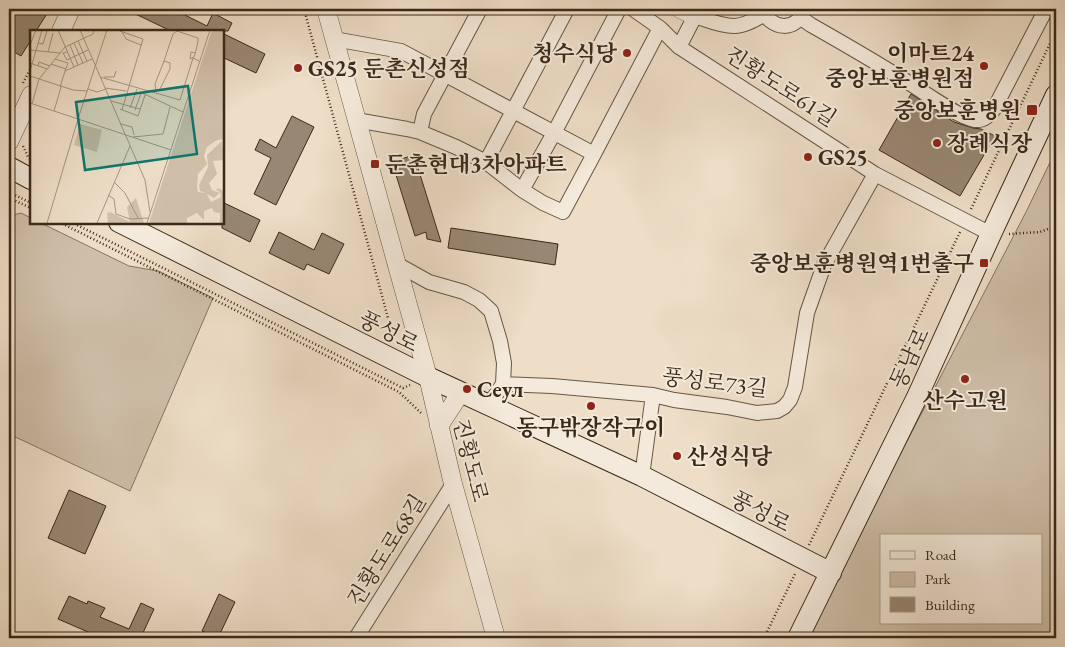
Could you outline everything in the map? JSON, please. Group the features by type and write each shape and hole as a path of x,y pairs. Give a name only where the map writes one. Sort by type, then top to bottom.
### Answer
{"main road":[{"name":"동남로","path":"798,638 918,395 1056,95"},
{"path":"9,167 30,178"},
{"name":"풍성로","path":"123,224 428,377 642,476 831,573"}],"street":[{"path":"62,30 72,9"},
{"name":"진황도로","path":"326,9 428,377 431,424 453,484 496,638"},
{"path":"420,132 424,114 480,9"},
{"path":"486,162 567,9"},
{"path":"522,190 619,9"},
{"name":"진황도로61길","path":"633,9 660,28 679,47 875,174 991,234"},
{"path":"679,47 687,12 719,24 736,26 752,21 764,12 769,20 775,24 789,25 795,22 802,13 811,25 901,77 955,112 970,119 978,120 986,118 994,109 1046,9"},
{"path":"356,120 420,132 456,147 486,162 522,190 543,203 563,212 660,28"},
{"path":"334,39 401,51 594,154"},
{"path":"9,142 30,96"},
{"name":"풍성로73길","path":"503,384 552,386 654,395 674,400 757,412 777,411 790,400 795,387 807,313 824,265 875,174"},
{"path":"396,263 429,282 464,292 479,300 491,311 504,363 503,384 489,405"},
{"path":"431,424 461,392"},
{"path":"642,476 654,395"},
{"name":"진황도로68길","path":"356,638 453,484"}],"path":[{"path":"304,9 391,329"},
{"path":"764,638 1056,30"},
{"path":"9,192 30,202"},
{"path":"9,198 30,208"},
{"path":"64,224 399,392 431,424"},
{"path":"75,224 403,388 428,377"},
{"path":"991,234 1040,232 1056,226"}],"green space":[{"path":"1056,150 1056,638 807,638 836,578 1026,212"},
{"path":"21,213 30,218 30,224 43,224 129,266 158,271 213,298 130,491 9,434 9,216"}],"building":[{"path":"9,9 50,9 37,30 30,30 30,42 21,56 9,49"},
{"path":"125,9 173,9 207,26 213,13 232,23 228,31 169,30"},
{"path":"224,34 265,54 256,73 224,58"},
{"name":"장례식장","path":"911,94 954,122 981,129 995,136 960,196 879,150"},
{"path":"292,116 314,127 276,205 254,194 271,158 255,150 260,139 276,148"},
{"path":"414,155 441,242 427,239 426,232 415,236 392,162"},
{"path":"224,203 260,220 250,242 222,228 222,224 224,224"},
{"path":"451,228 558,244 555,265 448,248"},
{"path":"279,232 314,250 322,233 344,244 329,274 307,264 304,270 269,253"},
{"path":"69,490 106,506 85,554 48,538"},
{"path":"219,594 235,602 218,638 202,631"},
{"path":"69,596 87,604 88,601 105,608 100,617 129,629 141,603 154,609 142,635 149,638 102,638 58,619"}],"place":[{"name":"청수식당","path":"627,53"},
{"name":"이마트24 중앙보훈병원점","path":"984,66"},
{"name":"GS25 둔촌신성점","path":"298,68"},
{"name":"중앙보훈병원","path":"1032,110"},
{"name":"장례식장","path":"937,143"},
{"name":"GS25","path":"808,157"},
{"name":"둔촌현대3차아파트","path":"375,164"},
{"name":"중앙보훈병원역1번출구","path":"984,263"},
{"name":"산수고원","path":"965,379"},
{"name":"Сеул","path":"467,389"},
{"name":"동구밖장작구이","path":"591,406"},
{"name":"산성식당","path":"677,456"}]}
